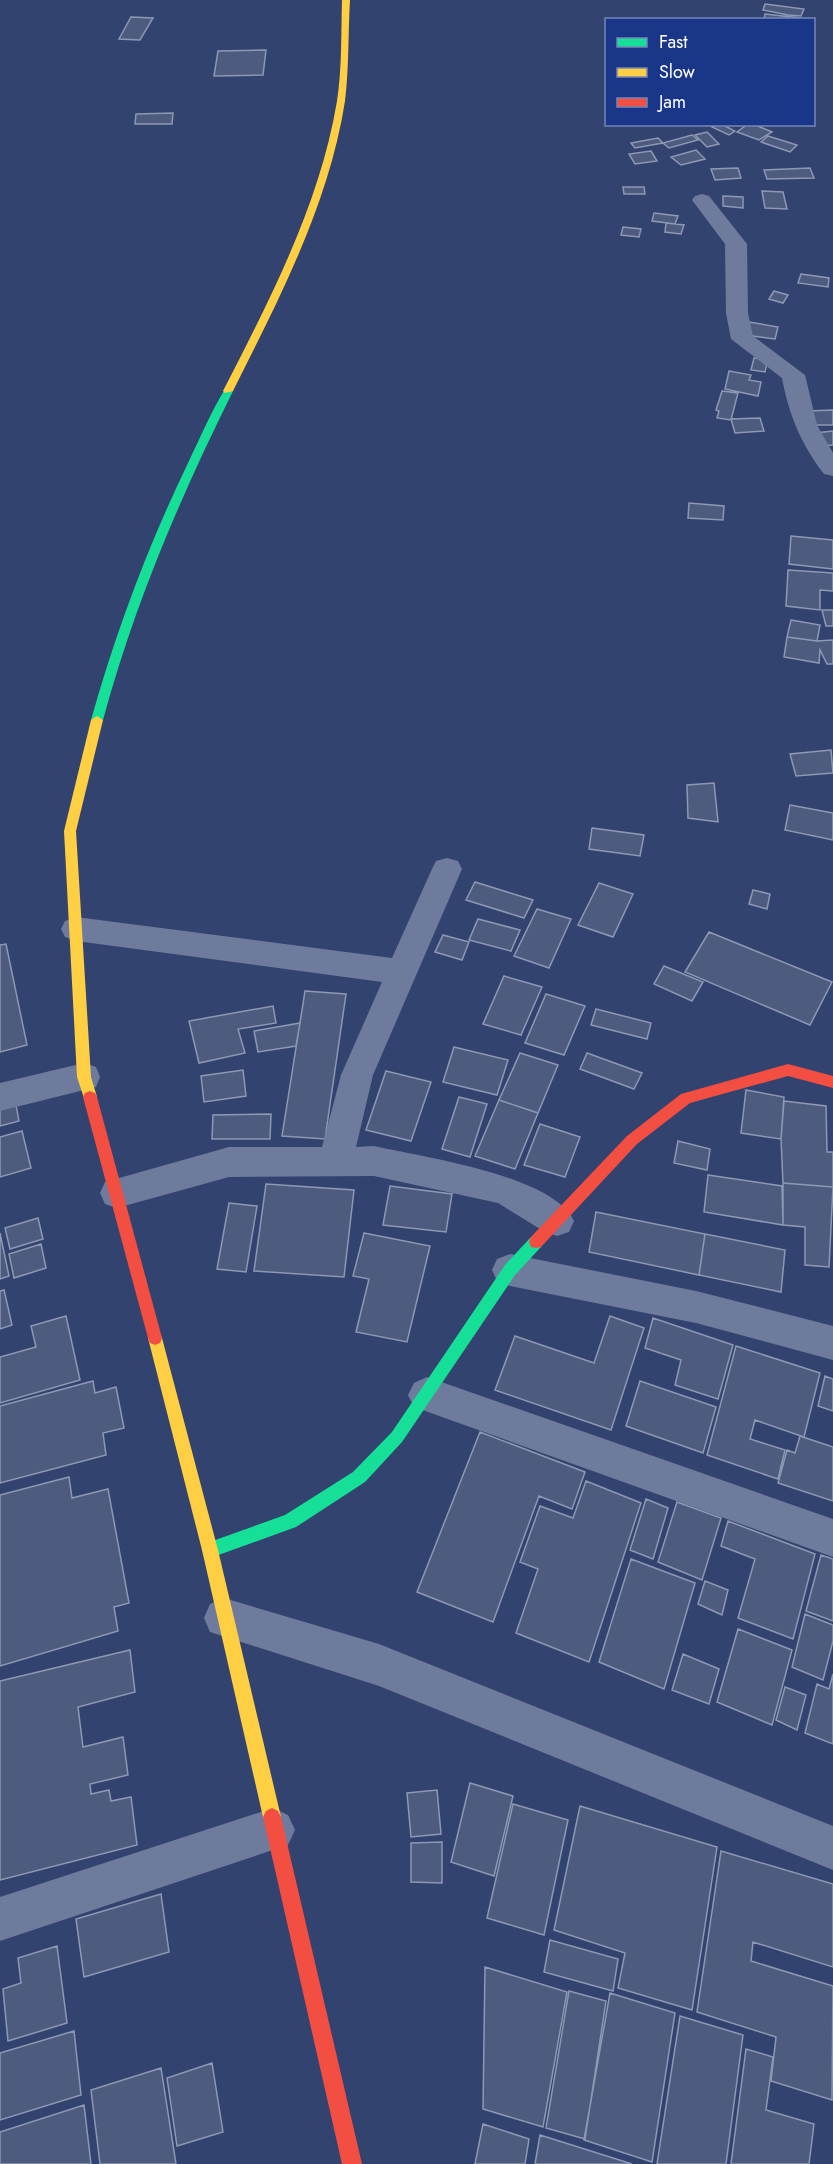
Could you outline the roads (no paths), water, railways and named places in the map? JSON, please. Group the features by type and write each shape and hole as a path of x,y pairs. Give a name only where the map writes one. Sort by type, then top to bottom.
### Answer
{"street":[{"path":"346,0 339,112 332,148 312,214 292,265 183,480 131,603 70,831 84,1077 117,1193 210,1551 352,2164"},
{"path":"702,200 736,244 737,313 742,339 793,375 799,408 813,446 833,469"},
{"path":"335,1162 357,1075 447,869"},
{"path":"76,929 402,972"},
{"path":"210,1551 291,1521 359,1477 397,1437 428,1395 510,1270 632,1140 686,1098 788,1070 833,1082"},
{"path":"0,1097 84,1077"},
{"path":"117,1193 229,1162 374,1161 506,1190 557,1221"},
{"path":"510,1270 696,1307 833,1343"},
{"path":"428,1395 833,1538"},
{"path":"224,1618 379,1665 833,1848"},
{"path":"0,1919 273,1830"}]}
